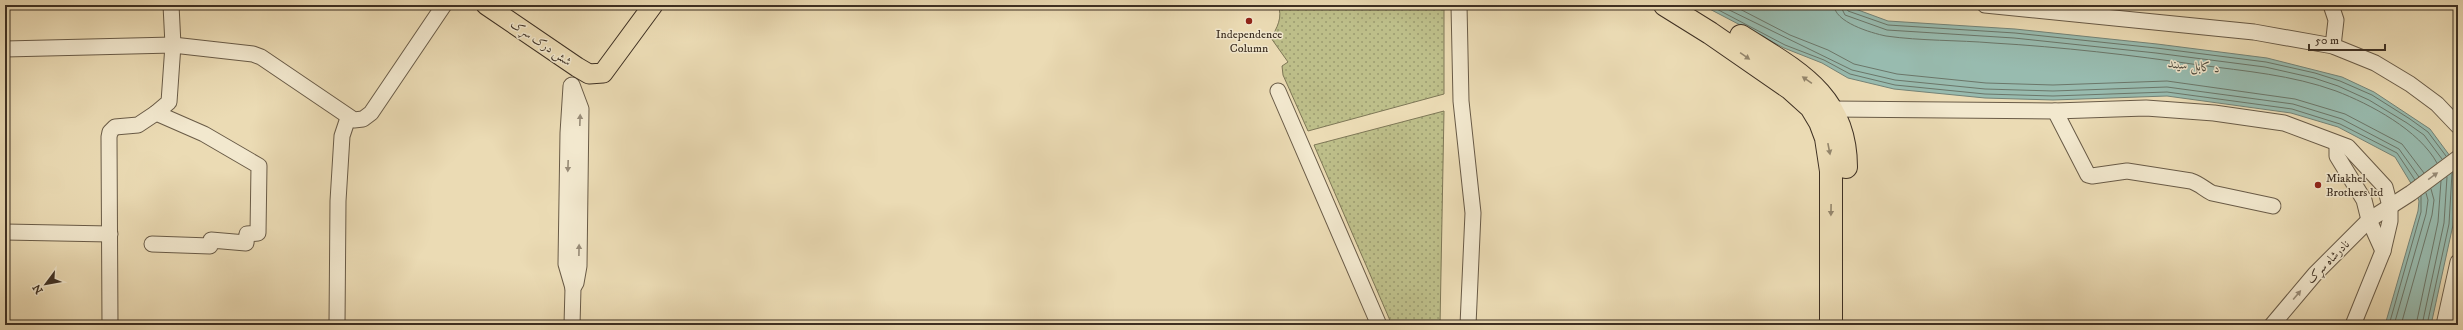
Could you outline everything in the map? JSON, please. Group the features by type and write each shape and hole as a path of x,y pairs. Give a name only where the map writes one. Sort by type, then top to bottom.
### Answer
{"highway":[{"path":"1665,5 1710,33 1791,89 1811,106 1820,122 1826,138 1831,171 1831,325"},
{"path":"1691,5 1812,84 1826,98 1832,109 1841,133 1846,161 1845,325"}],"main road":[{"name":"شش درک سړک","path":"486,5 589,74 603,73 653,5"}],"street":[{"path":"110,325 110,132 115,127 138,125 169,102 172,45 171,5"},
{"path":"5,49 172,45 261,57 348,118 354,120 363,119 371,112 444,5"},
{"path":"1459,5 1462,101 1473,213 1468,325"},
{"path":"1985,5 2288,36 2333,46 2375,63 2410,84 2437,104 2458,126"},
{"path":"2331,5 2336,20 2333,46"},
{"path":"572,325 573,288 566,264 568,133 572,85 577,67"},
{"path":"1278,91 1379,325"},
{"path":"1832,109 2056,111 2146,108 2214,113 2284,123 2348,147 2385,187 2390,206 2390,221 2383,251 2353,325"},
{"path":"2056,111 2088,175 2092,176 2127,172 2191,181 2200,183 2205,190 2273,206"},
{"path":"152,244 210,246 211,240 246,243 247,234 258,233 259,166 199,131 156,113"},
{"path":"336,325 338,201 342,136 348,118"},
{"path":"2337,144 2337,156 2364,200 2368,220 2383,251"},
{"name":"نادرشاه سړک","path":"2272,325 2315,274 2368,220 2411,193 2457,159"},
{"path":"5,232 110,234"},
{"path":"2444,325 2458,262"}],"green space":[{"path":"1278,5 1444,5 1444,94 1308,131 1283,75 1282,66 1288,62 1271,38 1280,18"},
{"path":"1444,111 1440,325 1392,325 1314,145"}],"water":[{"name":"د کابل سيند","path":"1702,5 1838,5 1850,7 1888,21 2015,29 2157,44 2267,58 2342,77 2374,92 2430,129 2450,156 2456,173 2453,225 2431,325 2385,325 2418,211 2419,201 2415,190 2395,157 2338,127 2291,113 2167,96 2053,100 1985,98 1894,89 1848,78 1822,63 1784,48"}],"place":[{"name":"Independence Column","path":"1249,21"},
{"name":"Miakhel Brothers ltd","path":"2318,185"}]}
